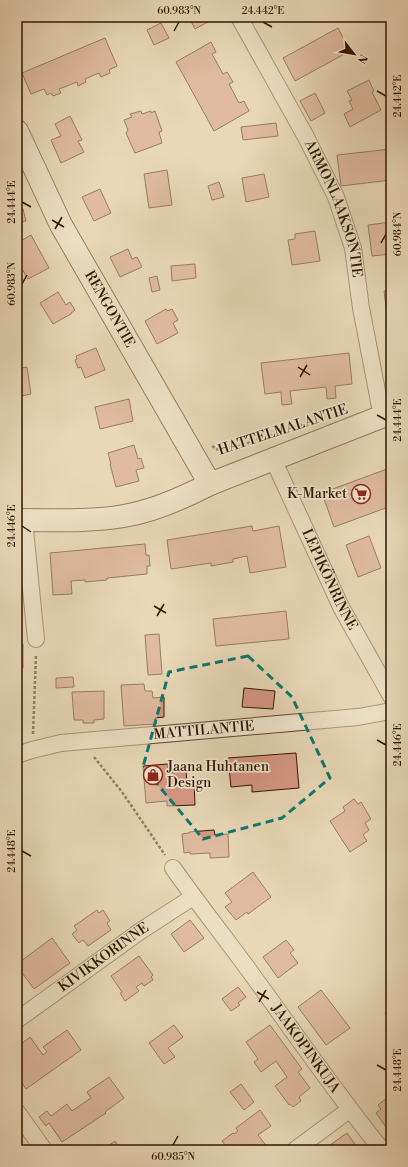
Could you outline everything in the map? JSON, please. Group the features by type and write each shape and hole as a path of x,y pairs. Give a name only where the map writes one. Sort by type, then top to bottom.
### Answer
{"main road":[{"name":"RENGONTIE","path":"17,131 61,225 210,484"},
{"name":"HATTELMALANTIE","path":"21,520 91,519 125,516 182,498 210,484 386,415"}],"street":[{"name":"ARMONLAAKSONTIE","path":"239,17 306,137 336,197 353,248 362,315 386,415"},
{"name":"LEPIKÖNRINNE","path":"274,459 341,607 391,696"},
{"path":"21,520 36,639"},
{"name":"MATTILANTIE","path":"17,755 32,750 61,744 358,718 391,711"},
{"name":"JAAKOPINKUJA","path":"173,868 349,1110 382,1150"},
{"name":"KIVIKKORINNE","path":"17,1020 138,932 193,897"},
{"path":"295,1150 349,1110"},
{"path":"17,1112 44,1150"}],"path":[{"name":"HATTELMALANTIE","path":"197,462 218,450 240,446 312,421"},
{"path":"32,750 36,639"},
{"path":"97,761 126,798 173,868"}],"highlighted area":[{"path":"248,656 292,697 330,778 282,818 203,839 143,767 169,672"}],"building":[{"path":"56,17 68,17 57,21"},
{"path":"189,17 217,17 195,29"},
{"path":"161,23 169,38 154,45 147,30"},
{"path":"338,28 350,51 295,81 283,58"},
{"path":"105,38 117,66 109,70 110,73 101,77 99,73 85,79 86,82 78,86 77,82 59,89 61,93 53,96 51,93 47,95 44,89 31,94 22,73"},
{"path":"211,42 216,52 212,54 223,74 227,72 233,82 229,84 239,103 244,101 249,111 214,131 176,62"},
{"path":"369,80 374,91 372,92 381,110 350,127 344,114 353,109 349,101 352,100 347,91"},
{"path":"315,93 325,113 311,121 300,101"},
{"path":"141,111 142,114 155,111 162,131 159,132 162,143 135,153 126,133 128,130 124,120 132,117 130,114"},
{"path":"70,116 82,140 78,141 84,152 61,163 51,140 61,136 55,124"},
{"path":"276,123 278,136 243,140 241,127"},
{"path":"391,149 391,180 341,186 337,155"},
{"path":"167,170 172,205 149,208 144,174"},
{"path":"264,174 269,197 246,202 242,178"},
{"path":"219,182 224,197 212,200 208,186"},
{"path":"100,189 111,213 94,221 82,197"},
{"path":"23,209 26,221 17,223 17,211"},
{"path":"391,222 391,254 372,256 368,225"},
{"path":"315,231 320,261 292,265 288,240 295,239 295,234"},
{"path":"31,235 49,268 28,279 22,269 17,271 17,243"},
{"path":"128,249 132,259 137,257 142,267 120,277 110,257"},
{"path":"195,264 196,278 172,281 171,266"},
{"path":"157,276 160,290 152,292 149,278"},
{"path":"391,290 391,339 390,339 384,291"},
{"path":"58,292 66,305 70,302 75,310 71,314 53,324 40,303"},
{"path":"17,300 22,312 17,314"},
{"path":"166,309 167,311 172,309 178,320 173,323 178,333 157,344 145,321"},
{"path":"96,348 105,370 85,378 81,367 78,368 75,360 77,359 76,356"},
{"path":"349,353 352,384 335,386 336,398 327,399 326,387 290,391 292,404 282,405 281,392 265,394 261,363"},
{"path":"27,367 31,394 17,397 17,369"},
{"path":"129,399 133,421 100,429 95,407"},
{"path":"134,445 138,459 141,458 144,468 136,470 139,481 116,487 108,453"},
{"path":"387,469 391,480 391,506 334,527 322,493"},
{"path":"252,526 253,531 279,526 286,567 250,573 247,556 233,559 233,562 211,566 211,563 171,569 167,540"},
{"path":"369,536 381,568 358,577 346,545"},
{"path":"145,544 146,555 149,555 150,566 147,566 147,574 107,578 107,580 85,582 85,580 71,581 72,594 53,595 50,553"},
{"path":"286,611 289,639 216,646 213,619"},
{"path":"159,634 162,674 148,675 145,635"},
{"path":"17,644 23,644 23,668 17,668"},
{"path":"73,677 74,687 56,688 56,678"},
{"path":"144,684 145,691 152,691 153,698 164,697 164,717 155,718 156,724 124,726 121,685"},
{"path":"244,688 275,691 273,709 242,707"},
{"path":"104,691 104,719 94,720 94,723 83,723 83,720 74,720 72,692"},
{"path":"296,753 299,788 252,792 252,785 231,787 228,758"},
{"path":"168,764 168,772 186,771 187,782 194,781 195,805 167,806 167,801 146,803 143,766"},
{"path":"354,799 358,804 361,802 371,819 365,823 369,830 363,835 367,841 350,852 330,821 345,811 343,807"},
{"path":"214,830 215,835 228,834 229,857 210,858 210,853 184,853 182,834"},
{"path":"253,872 271,897 248,914 247,912 236,920 225,907 232,902 225,893"},
{"path":"97,910 99,913 103,910 110,921 107,923 111,930 88,946 83,940 79,943 72,934 77,930 74,926"},
{"path":"190,920 204,938 184,952 171,934"},
{"path":"52,938 70,963 34,989 17,964"},
{"path":"286,940 294,950 290,953 298,963 278,978 263,957"},
{"path":"139,956 153,975 151,977 153,980 144,986 142,983 136,987 139,991 125,1001 120,993 122,992 111,976"},
{"path":"238,987 246,997 238,1003 240,1005 231,1011 222,999"},
{"path":"321,990 350,1028 326,1045 298,1007"},
{"path":"391,1008 391,1021 385,1013"},
{"path":"174,1025 183,1037 168,1048 175,1057 164,1064 149,1043"},
{"path":"270,1025 302,1069 298,1072 310,1088 299,1097 301,1101 293,1107 290,1104 289,1105 275,1086 287,1077 276,1061 261,1072 254,1062 258,1059 246,1042"},
{"path":"67,1030 81,1050 26,1089 17,1076 17,1047 30,1037 43,1055 47,1052 43,1047"},
{"path":"109,1077 124,1098 105,1112 106,1113 62,1142 49,1123 46,1126 39,1117 47,1111 51,1116 67,1104 72,1111 91,1098 87,1092"},
{"path":"241,1084 254,1102 244,1110 230,1092"},
{"path":"391,1095 391,1128 388,1130 376,1113 381,1109 378,1105"},
{"path":"260,1110 271,1126 258,1135 268,1148 265,1150 229,1150 222,1141 238,1131 236,1128"},
{"path":"347,1133 359,1150 328,1150 326,1148"},
{"path":"115,1141 121,1150 102,1150"}],"place":[{"name":"K-Market","path":"361,494"},
{"name":"Jaana Huhtanen Design","path":"153,775"}]}
